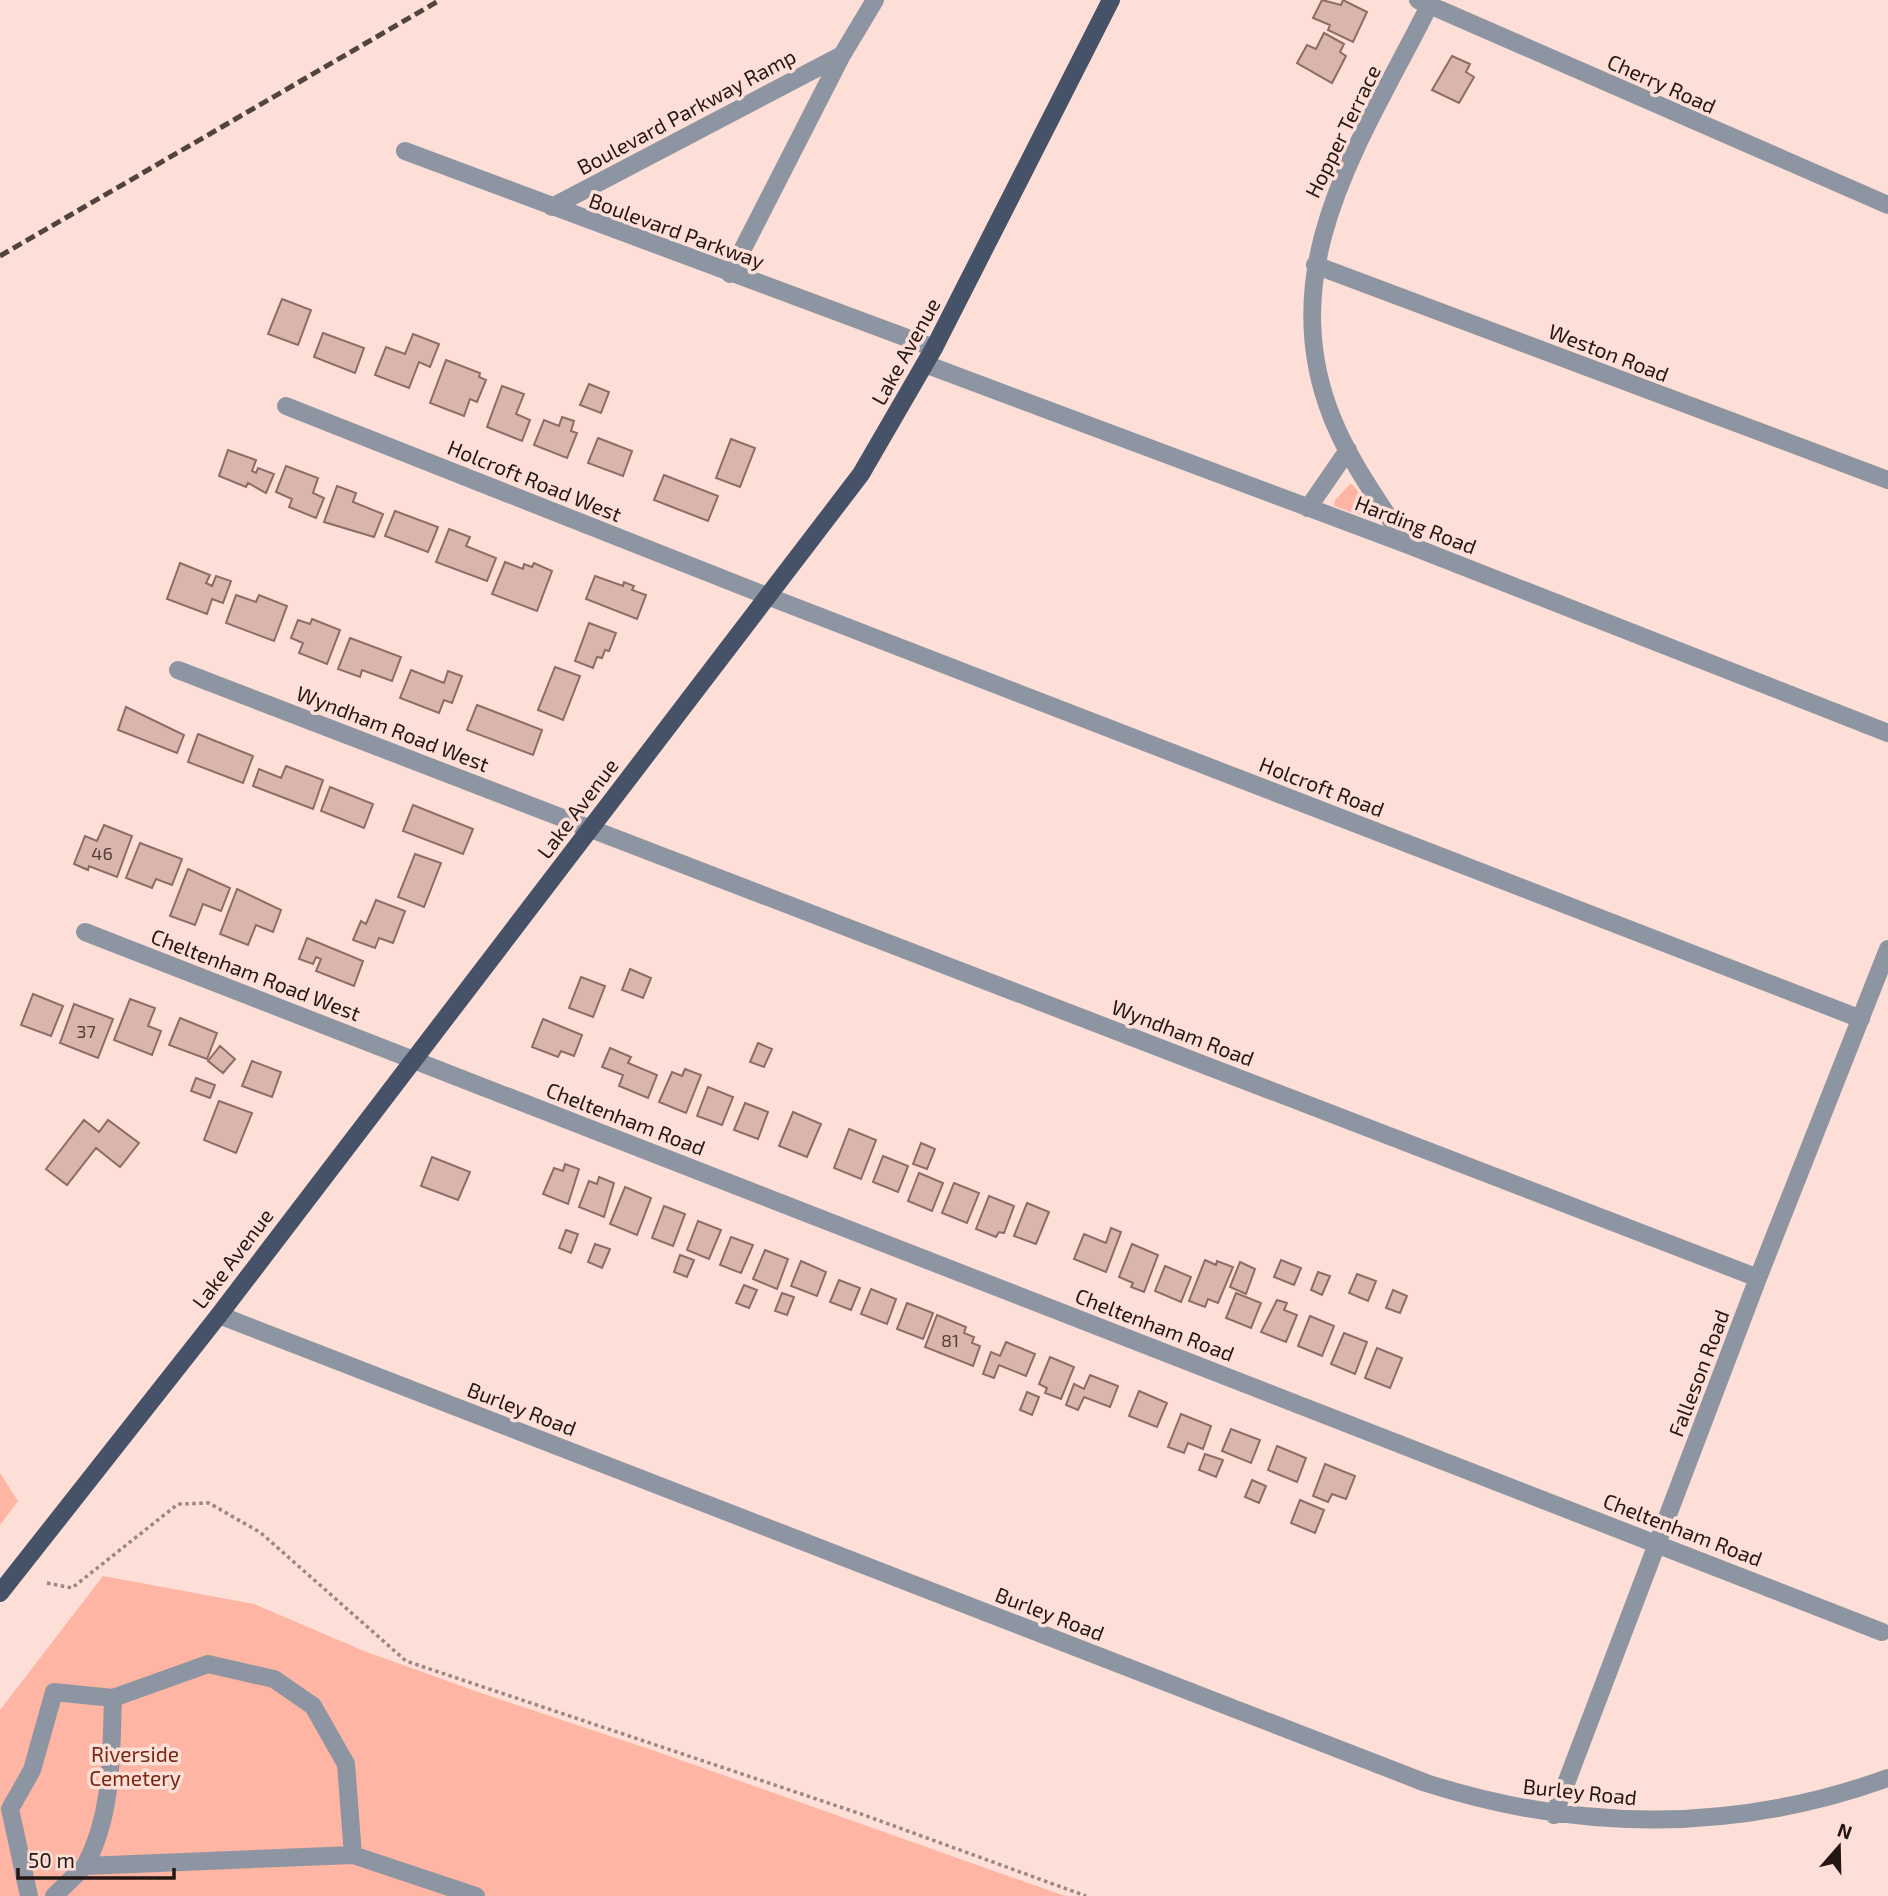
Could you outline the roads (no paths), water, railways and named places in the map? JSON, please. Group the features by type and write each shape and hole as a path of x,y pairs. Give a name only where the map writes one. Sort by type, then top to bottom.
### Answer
{"main road":[{"name":"Lake Avenue","path":"0,1593 219,1315 411,1059 591,828 860,474 930,356 1111,0"}],"street":[{"path":"730,274 842,55 875,0"},
{"name":"Cherry Road","path":"1427,2 1888,205"},
{"name":"Hopper Terrace","path":"1406,544 1348,450 1333,420 1317,361 1312,309 1314,265 1324,223 1341,178 1427,2"},
{"name":"Boulevard Parkway Ramp","path":"552,207 842,55"},
{"name":"Boulevard Parkway","path":"405,152 730,274 930,356"},
{"name":"Weston Road","path":"1314,265 1888,480"},
{"name":"Harding Road","path":"930,356 1308,508 1888,733"},
{"name":"Holcroft Road West","path":"286,406 767,596"},
{"path":"1308,508 1348,450"},
{"name":"Holcroft Road","path":"767,596 1861,1019"},
{"name":"Wyndham Road West","path":"178,670 591,828"},
{"name":"Wyndham Road","path":"591,828 1758,1278"},
{"name":"Cheltenham Road West","path":"85,932 411,1059"},
{"name":"Falleson Road","path":"1554,1815 1758,1278 1888,949"},
{"name":"Cheltenham Road","path":"411,1059 1882,1632"},
{"name":"Burley Road","path":"219,1315 1426,1783 1507,1807 1554,1815 1626,1821 1737,1816 1814,1801 1888,1778"},
{"path":"29,1896 10,1809 32,1770 54,1692 113,1698 208,1664 274,1679 313,1706 346,1764 353,1855"},
{"path":"54,1896 85,1866 100,1833 109,1789 113,1698"},
{"path":"85,1866 353,1855 476,1896"}],"railway":[{"path":"0,256 440,0"}],"park label":[{"name":"Riverside Cemetery","path":"135,1765"}]}
